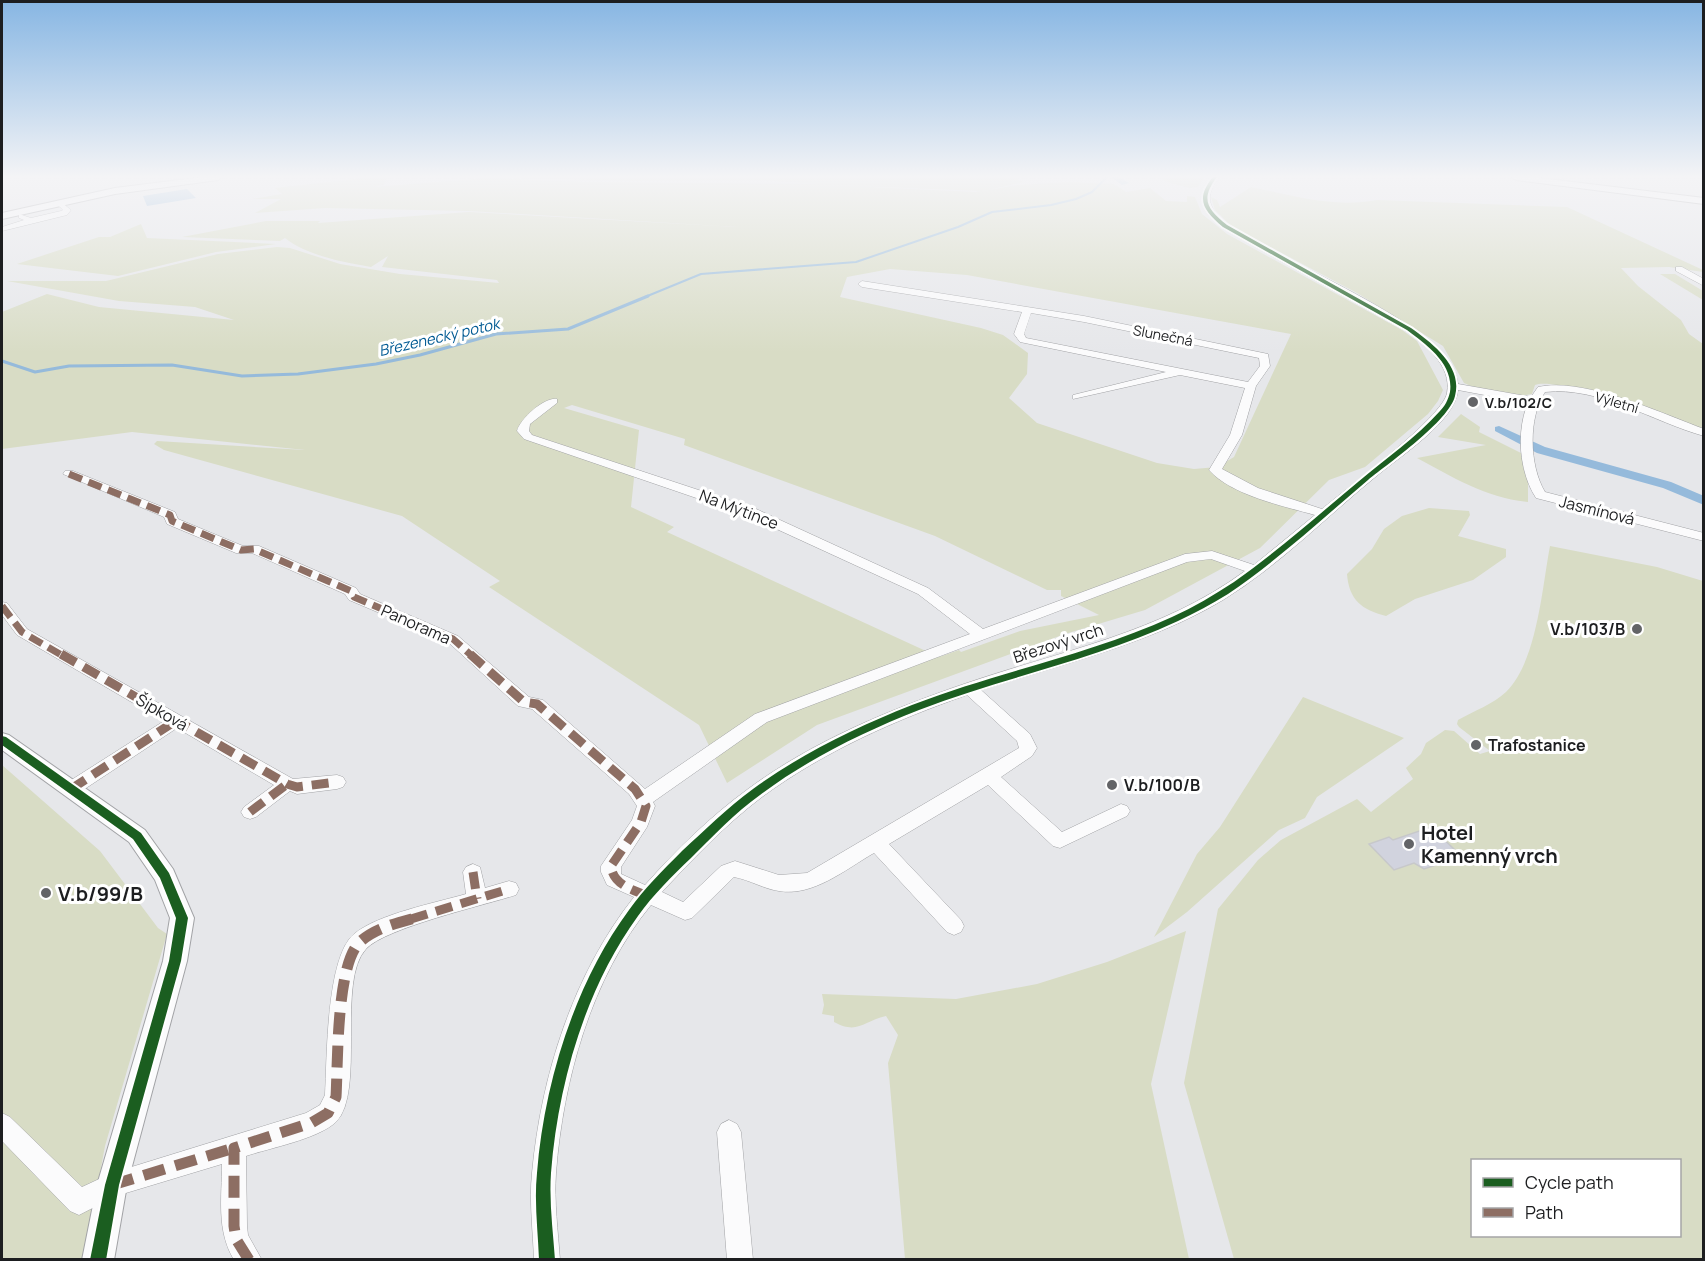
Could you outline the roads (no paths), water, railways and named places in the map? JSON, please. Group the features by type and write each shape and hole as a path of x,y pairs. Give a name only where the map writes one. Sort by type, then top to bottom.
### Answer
{"street":[{"path":"1245,236 1416,334 1431,345 1446,363 1453,386 1535,401"},
{"path":"1679,269 1704,283"},
{"name":"Slunečná","path":"862,284 1084,320 1264,356 1265,366 1251,386 1236,435 1215,470 1271,498 1324,514"},
{"name":"Slunečná","path":"1027,310 1019,334 1023,340 1251,386"},
{"name":"Slunečná","path":"1077,397 1182,371"},
{"name":"Březový vrch","path":"547,1260 544,1177 551,1113 566,1056 596,978 627,922 647,896 728,814 764,786 802,763 873,726 969,688 1170,621 1220,595 1255,570 1432,423 1448,404 1453,386"},
{"name":"Výletní","path":"1535,401 1544,388 1572,390 1645,411 1704,433"},
{"name":"Na Mýtince","path":"553,401 525,423 523,430 528,438 751,512 923,591 982,635"},
{"name":"Jasmínová","path":"1535,401 1531,409 1528,443 1533,486 1539,495 1704,537"},
{"name":"Panorama","path":"69,474 170,515 172,521 241,550 254,549 351,591 354,597 453,639 524,702 537,704 635,789 642,800"},
{"path":"969,688 1028,743 1026,752 812,880 794,886 770,882 741,870 728,871 685,912 614,879 611,872 612,866 641,822 646,806 642,800 761,718 1185,558 1212,555 1255,570"},
{"name":"Šípková","path":"2,606 22,632 287,784 297,787 337,782"},
{"path":"71,789 177,720"},
{"path":"2,740 137,837 165,876 182,918 175,961 112,1185 98,1260"},
{"path":"989,776 1060,841 1121,811"},
{"path":"250,812 287,784"},
{"path":"875,842 954,926"},
{"path":"473,872 477,899"},
{"path":"2,1125 79,1202 112,1185 311,1123 328,1113 336,1097 342,984 351,952 360,941 382,928 509,889"},
{"path":"729,1132 740,1260"},
{"path":"234,1148 234,1226 236,1239 249,1260"}],"waterway":[{"name":"Březenecký potok","path":"645,297 701,274 856,262 932,236"},
{"name":"Březenecký potok","path":"2,361 35,372 69,366 172,365 242,376 298,374 376,364 420,355 496,334 568,329 648,296"},
{"path":"1499,429 1541,450 1667,485 1704,501"}],"place":[{"name":"V.b/102/C","path":"1473,402"},
{"name":"V.b/103/B","path":"1637,629"},
{"name":"Trafostanice","path":"1476,745"},
{"name":"V.b/100/B","path":"1112,785"},
{"name":"Hotel Kamenný vrch","path":"1409,844"},
{"name":"V.b/99/B","path":"46,893"}]}
